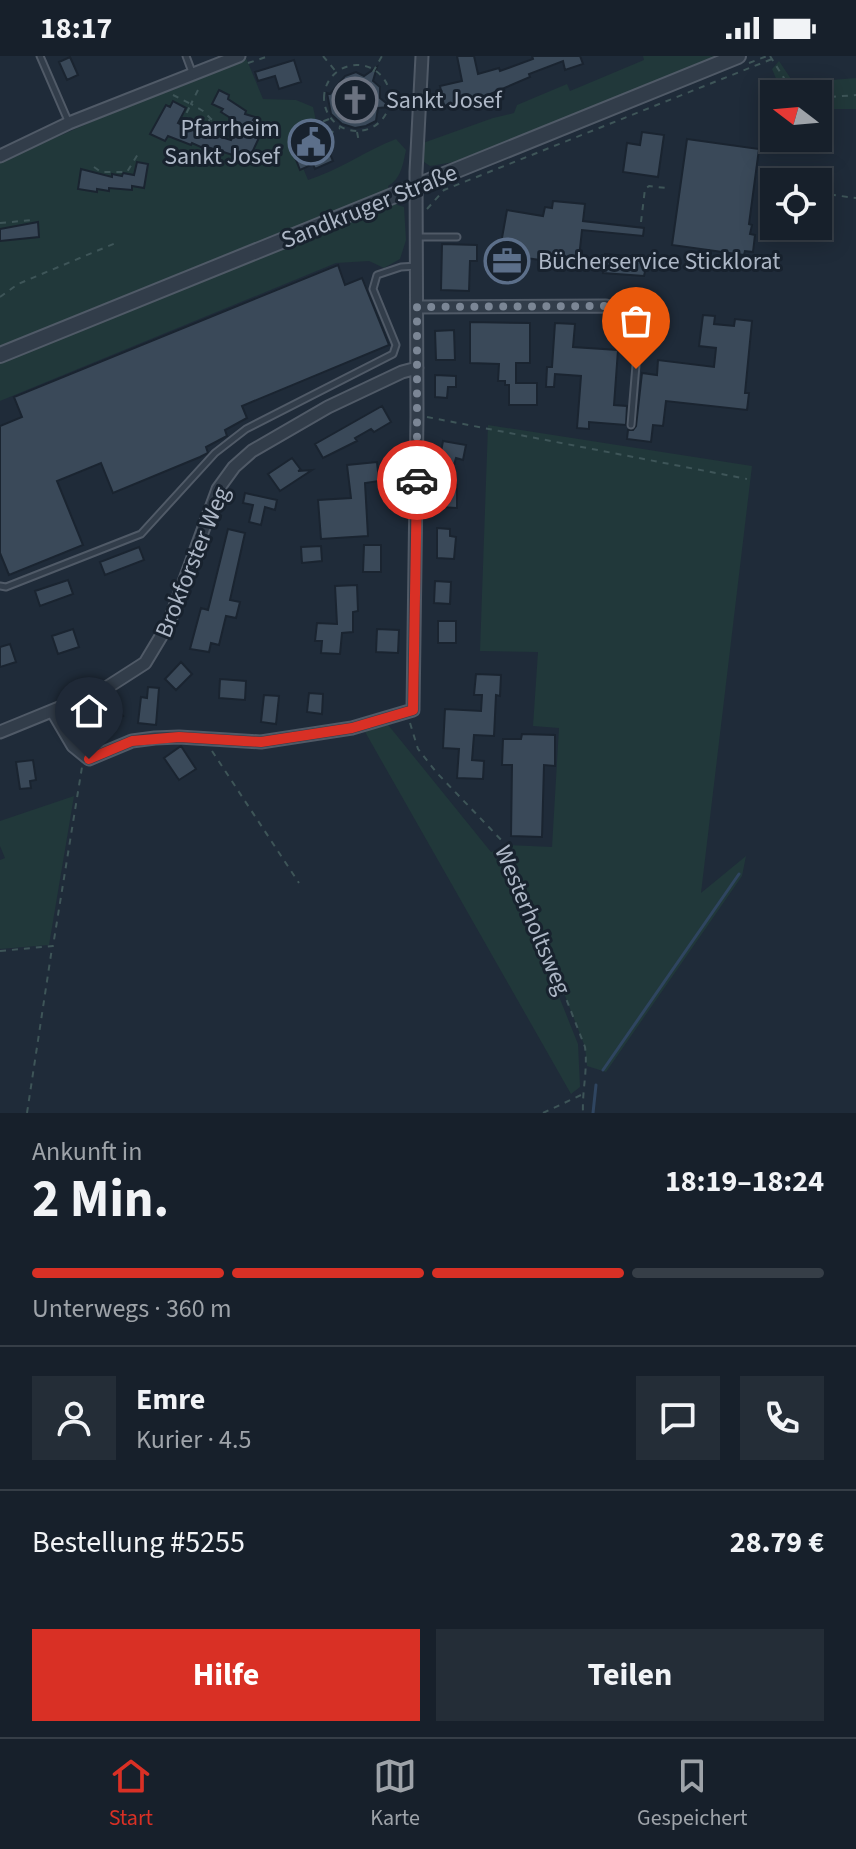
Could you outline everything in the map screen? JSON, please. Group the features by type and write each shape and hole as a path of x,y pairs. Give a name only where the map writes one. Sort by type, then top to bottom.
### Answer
{"street":[{"path":"0,156 69,123 239,56"},
{"path":"53,712 73,746 89,759 132,741 191,737 261,742 352,728 413,710 418,112 422,56"},
{"name":"Sandkruger Straße","path":"0,355 738,56"},
{"path":"417,307 606,306 646,317"},
{"name":"Brokforster Weg","path":"0,732 53,712 130,675 145,663 169,623 218,489 234,467 252,451 328,407 417,368"}],"lane":[{"path":"40,56 69,123"},
{"path":"186,56 193,73"},
{"path":"418,237 457,237"},
{"path":"0,586 6,587 141,534 215,453 246,429 393,354 396,345 373,289 377,275 401,267 418,266"},
{"path":"631,425 638,341 646,317"}],"path":[{"path":"323,56 336,73"},
{"path":"374,71 382,56"},
{"path":"418,212 427,209 444,190 771,57 785,80"},
{"path":"354,64 374,71 388,85 388,106 379,123 357,131 341,127 330,118 325,109 324,89 336,73 354,64"},
{"path":"198,90 185,116 196,124 211,119"},
{"path":"832,97 856,95"},
{"path":"174,97 238,133"},
{"path":"388,106 418,112"},
{"path":"330,118 324,121 325,136 341,127"},
{"path":"357,131 359,142"},
{"path":"94,167 101,172 127,172 138,154"},
{"path":"641,222 645,189 649,186 666,188"},
{"path":"832,195 856,198"},
{"path":"0,223 33,220"},
{"path":"0,297 18,284 118,242"},
{"path":"417,416 747,479"},
{"name":"Westerholtsweg","path":"413,710 409,724 418,749 506,845 585,1047 587,1066 582,1094 583,1113"},
{"path":"212,751 299,883"},
{"path":"27,1113 84,757"},
{"path":"0,951 53,946"},
{"path":"543,1113 582,1094"}],"green space":[{"path":"643,56 719,56 454,162 430,166 424,162 423,143 514,113 517,105 567,84 570,91 644,60"},
{"path":"246,58 263,99 296,100 313,107 316,121 289,134 308,180 396,139 406,150 399,175 388,186 397,205 404,207 406,240 400,259 384,268 369,261 336,263 0,401 0,162 194,77"},
{"path":"779,61 791,79 796,80 777,80 772,69"},
{"path":"856,78 856,109 832,109 832,80"},
{"path":"488,425 752,466 701,893 746,856 742,876 606,1072 587,1066 585,1047 506,845 552,847 559,728 533,726 538,652 480,651"},
{"path":"385,721 491,852 500,849 578,1044 580,1087 571,1094 364,730"},
{"path":"74,796 49,945 0,949 0,860 5,858 0,846 0,821"}],"building":[{"path":"457,56 474,56 478,74 499,68 500,71 533,59 532,56 580,56 583,64 565,70 563,61 481,98 444,106 440,86 462,81"},
{"path":"70,57 78,75 67,80 59,62"},
{"path":"294,60 301,82 279,89 275,76 258,81 255,72"},
{"name":"Sankt Josef","path":"377,67 373,81 380,87 380,98 391,107 378,108 376,121 366,126 355,128 342,124 331,114 327,93 330,94 345,76 356,72 364,76"},
{"path":"219,90 229,95 228,99 246,111 245,114 265,125 249,159 237,153 236,156 203,148 168,136 165,141 150,134 166,105 170,107 173,101 186,108 178,123 197,132 199,130 231,140 240,124 212,104"},
{"name":"Pfarrheim Sankt Josef","path":"318,125 333,161 315,169 313,164 300,170 293,152 300,149 294,134"},
{"path":"642,132 664,135 658,177 623,172 627,143 640,145"},
{"path":"687,139 759,149 749,224 752,225 750,234 755,235 753,252 745,251 744,255 672,245"},
{"path":"137,162 148,164 144,188 132,186 132,190 109,188 109,191 97,189 97,192 78,189 81,169 112,177 112,174 122,176 123,173 134,175"},
{"path":"553,201 585,204 583,221 644,228 643,236 582,230 579,258 547,255 547,261 527,258 524,270 520,269 519,278 500,274 504,250 500,249 507,210 543,216 545,207 552,208"},
{"path":"38,222 39,237 0,241 0,229"},
{"path":"442,244 477,245 477,261 470,261 469,291 441,290"},
{"path":"605,254 648,258 644,276 603,273"},
{"path":"338,265 345,285 362,278 389,345 242,406 247,418 225,430 227,436 206,447 208,453 113,493 101,463 57,481 83,545 9,575 0,553 0,426 22,417 14,397"},
{"path":"703,315 715,316 714,324 734,326 735,319 752,321 745,393 749,393 747,410 666,401 663,426 653,425 651,442 627,439 628,430 636,426 642,373 657,375 658,360 714,367 716,348 699,346"},
{"path":"470,322 530,323 530,363 516,363 516,383 537,383 537,405 509,405 509,385 498,381 499,364 470,363"},
{"path":"555,323 575,324 573,347 618,350 614,405 627,406 626,425 589,422 589,429 577,428 581,376 555,374 554,387 546,387 547,367 552,367"},
{"path":"454,330 455,360 436,360 435,331"},
{"path":"435,375 456,376 456,387 448,387 447,398 435,397"},
{"path":"382,406 391,422 374,432 371,429 355,438 357,441 323,458 315,444"},
{"path":"443,441 466,445 463,460 456,458 454,465 439,462"},
{"path":"292,458 301,470 298,471 312,470 280,491 268,474"},
{"path":"377,462 379,481 365,483 368,536 321,539 318,500 351,498 347,465"},
{"path":"437,477 448,477 448,484 457,485 457,508 439,507"},
{"path":"245,493 277,500 275,510 265,507 261,525 249,522 253,505 243,503"},
{"path":"437,528 450,529 450,536 456,537 454,559 437,558"},
{"path":"228,529 245,533 230,600 240,602 236,618 226,616 219,645 211,643 209,652 190,649 201,608 208,610"},
{"path":"364,545 381,545 381,572 363,572"},
{"path":"321,546 322,561 302,563 301,547"},
{"path":"139,547 144,560 105,575 100,562"},
{"path":"68,580 73,594 40,606 35,591"},
{"path":"435,581 451,582 450,604 434,603"},
{"path":"357,585 358,611 353,612 353,632 342,633 340,654 321,653 322,641 315,641 317,623 337,624 335,586"},
{"path":"438,621 456,621 456,643 438,643"},
{"path":"73,629 79,647 58,654 52,636"},
{"path":"377,629 399,630 398,653 376,652"},
{"path":"10,644 16,662 0,667 0,647"},
{"path":"181,662 192,674 176,690 165,679"},
{"path":"476,674 501,675 500,696 496,695 494,736 474,735 472,760 484,761 483,779 457,778 459,749 443,748 445,709 481,711 482,695 474,695"},
{"path":"220,679 246,681 245,700 219,698"},
{"path":"148,687 159,688 156,725 138,723 141,697 147,698"},
{"path":"309,693 323,694 322,714 307,712"},
{"path":"264,695 279,696 276,724 261,722"},
{"path":"114,706 123,716 85,736 79,722 99,712 102,717"},
{"path":"522,734 555,735 555,766 544,765 542,837 511,836 512,765 502,765 503,739 521,739"},
{"path":"181,746 196,769 179,780 164,758"},
{"path":"33,760 36,780 30,781 31,788 20,789 16,762"}],"waterway":[{"path":"603,1070 739,874"},
{"path":"593,1113 596,1085"}],"way so far":[{"path":"417,480 417,307 606,306 646,317 638,341 636,369"}],"place":[{"name":"Sankt Josef","path":"355,100"},
{"name":"Pfarrheim Sankt Josef","path":"311,142"},
{"name":"Bücherservice Sticklorat","path":"507,261"}],"route":[{"path":"89,759 132,741 179,737 261,742 352,728 413,710 417,480"}]}
